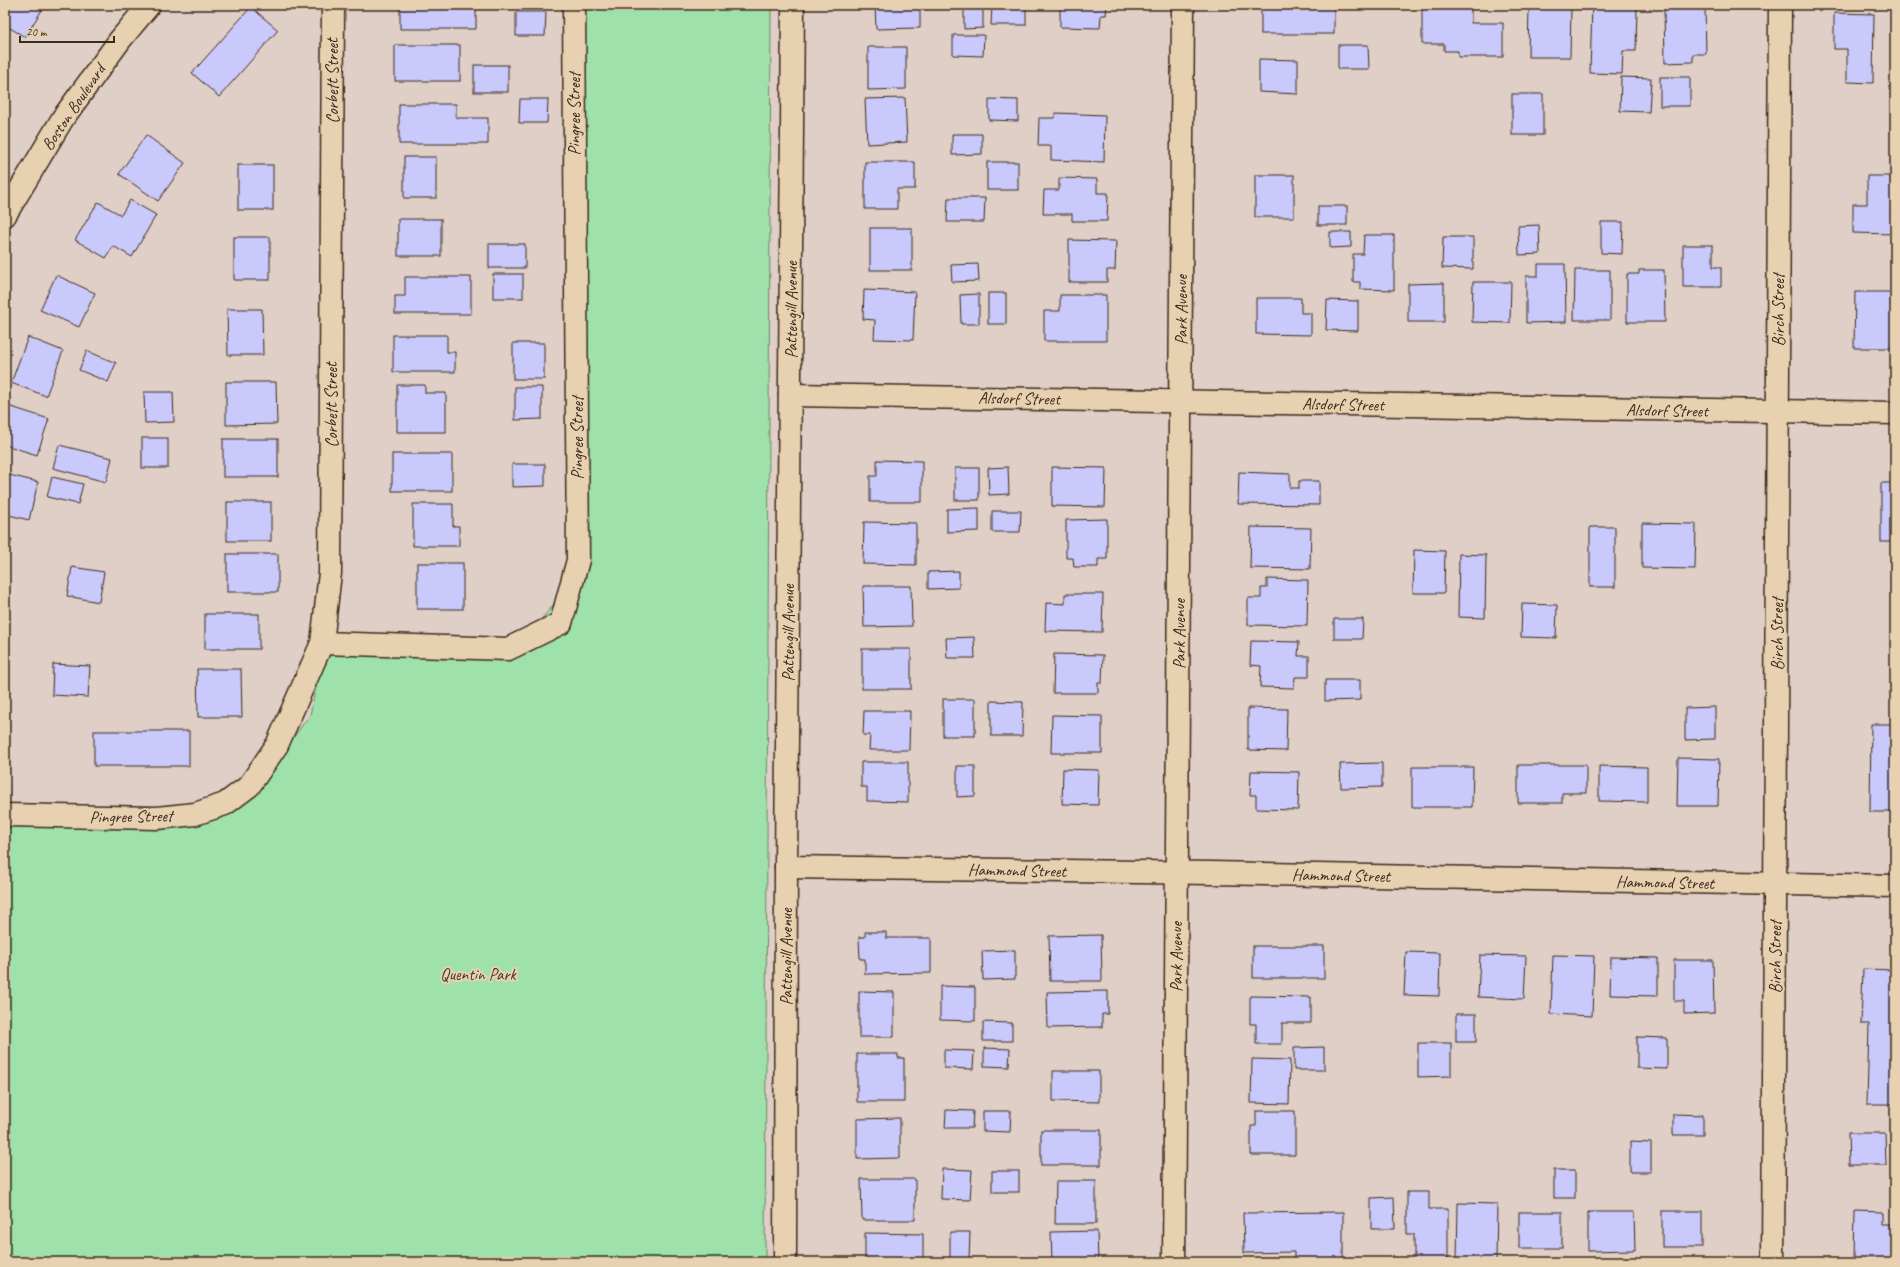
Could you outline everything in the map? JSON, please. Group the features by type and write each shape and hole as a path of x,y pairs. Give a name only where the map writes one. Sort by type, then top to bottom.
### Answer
{"street":[{"name":"Boston Boulevard","path":"5,214 63,118 120,40 148,5"},
{"name":"Corbett Street","path":"249,786 277,745 322,643 330,574 333,5"},
{"name":"Pingree Street","path":"322,643 508,649 561,623 578,560 574,5"},
{"name":"Pattengill Avenue","path":"785,1262 786,867 793,5"},
{"name":"Park Avenue","path":"1174,1262 1182,5"},
{"name":"Birch Street","path":"1774,1262 1780,5"},
{"name":"Alsdorf Street","path":"790,395 1895,414"},
{"name":"Pingree Street","path":"5,815 157,818 195,814 225,804 249,786"},
{"name":"Hammond Street","path":"786,867 1177,872 1895,886"}],"green space":[{"name":"Quentin Park","path":"571,5 771,5 765,1262 5,1262 5,824 158,812 253,792 310,715 326,640 521,643 571,584"}],"building":[{"path":"5,5 45,5 25,37 5,25"},
{"path":"400,5 476,6 476,29 400,29"},
{"path":"875,5 920,5 920,28 876,29"},
{"path":"964,5 983,5 983,28 964,29"},
{"path":"992,5 1026,5 1026,25 991,25"},
{"path":"1060,5 1107,5 1106,15 1101,15 1100,28 1060,27"},
{"path":"1261,5 1334,5 1334,34 1261,34"},
{"path":"1422,5 1471,5 1471,23 1503,23 1503,57 1458,57 1458,51 1444,51 1444,44 1422,44"},
{"path":"1529,5 1558,5 1558,8 1571,8 1570,57 1528,57"},
{"path":"1592,5 1637,5 1636,51 1623,51 1622,74 1590,73"},
{"path":"251,7 278,30 219,97 192,73"},
{"path":"1664,7 1705,7 1706,54 1693,54 1693,62 1665,63"},
{"path":"516,12 546,12 545,36 516,36"},
{"path":"1834,13 1874,14 1873,83 1847,82 1847,49 1834,49"},
{"path":"953,35 984,35 983,56 953,55"},
{"path":"395,45 460,45 460,81 395,81"},
{"path":"1338,45 1368,45 1369,69 1338,69"},
{"path":"868,47 906,47 906,89 868,90"},
{"path":"1259,59 1298,60 1298,94 1259,92"},
{"path":"474,65 508,65 508,92 474,92"},
{"path":"1621,77 1651,78 1649,112 1620,111"},
{"path":"1660,77 1690,77 1690,106 1660,106"},
{"path":"1512,94 1543,94 1543,135 1512,135"},
{"path":"905,98 907,142 867,144 865,99"},
{"path":"520,99 548,99 547,123 519,123"},
{"path":"989,99 1018,100 1018,121 989,120"},
{"path":"399,104 456,104 456,118 488,118 488,144 399,144"},
{"path":"1055,113 1105,115 1104,162 1051,160 1051,146 1038,146 1039,118 1055,118"},
{"path":"952,134 982,134 982,154 952,155"},
{"path":"146,135 185,163 158,201 119,174"},
{"path":"404,157 436,157 436,198 404,198"},
{"path":"865,162 915,162 915,189 897,189 897,209 865,209"},
{"path":"987,162 1018,162 1018,190 987,190"},
{"path":"238,165 273,165 273,210 238,210"},
{"path":"1255,175 1294,175 1294,217 1255,217"},
{"path":"1867,176 1895,176 1895,234 1853,233 1853,204 1867,204"},
{"path":"1059,178 1097,179 1097,193 1108,193 1107,221 1072,221 1072,214 1043,214 1044,190 1059,190"},
{"path":"948,198 985,198 984,222 947,222"},
{"path":"130,200 156,215 132,257 113,246 106,258 75,240 98,202 121,215"},
{"path":"1318,206 1347,206 1347,225 1318,225"},
{"path":"398,219 441,219 441,256 398,256"},
{"path":"1601,222 1623,222 1622,254 1601,253"},
{"path":"1539,225 1540,254 1519,255 1518,226"},
{"path":"870,228 912,228 912,270 870,270"},
{"path":"1330,232 1351,232 1351,247 1330,248"},
{"path":"1364,235 1394,235 1394,290 1360,289 1360,282 1353,282 1353,254 1363,254"},
{"path":"234,237 270,237 270,280 234,280"},
{"path":"1443,237 1473,237 1473,269 1442,268"},
{"path":"1069,240 1116,241 1115,270 1107,270 1107,282 1069,282"},
{"path":"489,244 525,244 525,268 489,268"},
{"path":"1683,245 1713,245 1713,267 1721,267 1721,287 1683,287"},
{"path":"978,264 979,281 952,282 951,265"},
{"path":"1538,264 1565,264 1566,322 1526,323 1526,276 1538,276"},
{"path":"1575,270 1610,270 1610,320 1574,320"},
{"path":"1639,270 1664,270 1665,322 1627,322 1627,274 1639,274"},
{"path":"493,274 523,274 523,298 493,298"},
{"path":"56,275 95,293 79,327 40,310"},
{"path":"405,277 471,277 471,314 395,314 395,296 405,296"},
{"path":"1473,282 1511,282 1510,323 1472,322"},
{"path":"1444,283 1444,322 1408,322 1408,284"},
{"path":"864,290 915,292 913,340 874,339 875,320 863,319"},
{"path":"1855,292 1895,292 1895,348 1854,348"},
{"path":"988,293 1006,293 1006,324 988,324"},
{"path":"979,294 979,324 961,324 960,295"},
{"path":"1060,295 1106,295 1106,341 1044,341 1044,311 1060,311"},
{"path":"1256,298 1301,298 1301,313 1311,313 1311,335 1256,334"},
{"path":"1327,300 1358,301 1358,331 1326,330"},
{"path":"227,309 262,309 263,355 228,355"},
{"path":"393,335 447,335 447,352 455,352 455,372 393,372"},
{"path":"28,337 63,351 46,396 11,383"},
{"path":"513,343 544,343 544,379 513,379"},
{"path":"87,351 116,363 108,382 79,370"},
{"path":"226,382 276,382 277,424 226,425"},
{"path":"397,385 425,385 425,393 446,393 446,432 397,432"},
{"path":"515,387 542,387 542,419 515,420"},
{"path":"144,392 173,392 174,422 145,423"},
{"path":"5,405 49,419 37,455 5,445"},
{"path":"142,438 168,438 168,468 142,468"},
{"path":"223,439 278,439 278,477 223,477"},
{"path":"59,445 112,458 106,482 53,468"},
{"path":"392,454 452,454 452,491 392,491"},
{"path":"877,460 922,461 922,502 870,502 870,476 877,476"},
{"path":"512,464 545,464 545,486 512,487"},
{"path":"1008,467 1009,494 989,495 988,468"},
{"path":"1052,467 1106,468 1105,507 1052,506"},
{"path":"955,468 979,468 979,500 955,500"},
{"path":"1239,472 1290,474 1290,488 1299,488 1299,481 1319,481 1319,505 1238,504"},
{"path":"5,474 38,482 29,520 5,514"},
{"path":"52,477 83,484 78,504 47,497"},
{"path":"1881,483 1895,483 1895,542 1881,542"},
{"path":"227,502 271,502 271,541 227,541"},
{"path":"413,504 453,504 453,526 459,526 459,546 413,546"},
{"path":"979,508 979,531 947,532 947,509"},
{"path":"992,511 1021,511 1020,532 992,532"},
{"path":"1107,519 1107,559 1098,559 1098,567 1074,567 1073,558 1066,558 1066,520"},
{"path":"864,522 916,523 916,565 863,564"},
{"path":"1642,523 1696,524 1695,569 1642,568"},
{"path":"1251,527 1311,528 1310,569 1250,568"},
{"path":"1590,527 1615,527 1615,587 1590,587"},
{"path":"5,537 12,539 5,568"},
{"path":"1414,550 1445,551 1444,593 1413,593"},
{"path":"227,554 278,554 278,592 227,592"},
{"path":"1459,554 1486,555 1485,618 1458,617"},
{"path":"417,563 463,563 463,609 417,609"},
{"path":"72,567 104,572 99,602 67,596"},
{"path":"959,571 959,588 928,589 928,572"},
{"path":"1267,579 1308,580 1307,626 1248,625 1248,598 1261,598 1261,588 1267,588"},
{"path":"863,586 911,586 912,626 864,627"},
{"path":"1065,594 1103,594 1102,632 1045,631 1046,603 1065,604"},
{"path":"1522,604 1557,605 1556,638 1521,637"},
{"path":"205,614 259,614 259,649 205,649"},
{"path":"1334,619 1363,619 1362,639 1334,639"},
{"path":"974,637 975,658 947,658 946,638"},
{"path":"1251,641 1299,642 1298,656 1309,656 1309,677 1295,677 1294,688 1260,687 1261,666 1250,665"},
{"path":"862,649 911,649 911,689 862,689"},
{"path":"1054,654 1103,655 1102,683 1098,683 1098,693 1053,693"},
{"path":"53,664 90,666 88,697 52,695"},
{"path":"197,669 241,669 242,717 198,717"},
{"path":"1325,680 1360,680 1360,700 1325,701"},
{"path":"943,699 975,699 975,736 943,736"},
{"path":"991,701 1023,702 1022,736 991,736"},
{"path":"1715,707 1715,739 1685,740 1685,708"},
{"path":"1248,708 1287,709 1286,751 1248,750"},
{"path":"864,711 910,711 909,750 869,750 870,735 863,735"},
{"path":"1052,715 1102,716 1102,753 1051,753"},
{"path":"1871,724 1895,724 1895,812 1870,812"},
{"path":"94,731 189,731 189,766 94,766"},
{"path":"1678,758 1719,759 1718,806 1677,806"},
{"path":"861,762 908,762 908,802 867,801 867,787 861,787"},
{"path":"1382,763 1382,787 1341,788 1340,764"},
{"path":"1518,765 1586,765 1586,793 1562,793 1562,803 1518,803"},
{"path":"957,766 975,766 975,796 957,797"},
{"path":"1599,766 1647,767 1647,802 1599,801"},
{"path":"1412,767 1473,767 1472,807 1412,807"},
{"path":"1063,769 1099,770 1098,805 1062,804"},
{"path":"1251,771 1299,772 1298,810 1256,809 1256,795 1250,795"},
{"path":"865,932 886,932 886,938 931,938 931,973 865,974 865,959 860,959 859,937 865,937"},
{"path":"1101,935 1102,981 1050,981 1049,936"},
{"path":"1253,946 1324,946 1324,978 1253,978"},
{"path":"1015,950 1015,979 983,980 982,951"},
{"path":"1406,952 1440,953 1439,996 1404,995"},
{"path":"1480,955 1526,956 1524,999 1478,997"},
{"path":"1553,955 1594,956 1592,1016 1551,1014"},
{"path":"1611,957 1658,958 1658,996 1610,995"},
{"path":"1674,960 1713,960 1714,1013 1684,1014 1684,1001 1674,1001"},
{"path":"1863,969 1895,970 1895,1104 1867,1104 1869,1024 1861,1024"},
{"path":"940,986 975,987 975,1021 940,1020"},
{"path":"859,991 894,992 894,1037 859,1037"},
{"path":"1108,991 1108,1014 1102,1014 1102,1027 1048,1028 1047,992"},
{"path":"1250,996 1311,997 1311,1023 1282,1023 1282,1044 1256,1044 1256,1024 1250,1024"},
{"path":"1456,1014 1476,1014 1476,1042 1456,1042"},
{"path":"983,1022 1012,1023 1012,1041 983,1041"},
{"path":"1637,1037 1667,1038 1667,1069 1637,1068"},
{"path":"1418,1043 1451,1043 1451,1076 1418,1077"},
{"path":"1324,1047 1324,1070 1294,1070 1294,1048"},
{"path":"984,1048 1010,1049 1009,1067 984,1066"},
{"path":"944,1050 974,1051 973,1069 944,1068"},
{"path":"857,1054 898,1054 898,1058 904,1058 904,1102 857,1102"},
{"path":"1252,1059 1290,1060 1289,1104 1251,1103"},
{"path":"1053,1071 1099,1071 1099,1102 1053,1101"},
{"path":"946,1110 973,1111 972,1128 945,1128"},
{"path":"983,1111 1011,1111 1010,1132 983,1131"},
{"path":"1256,1111 1295,1111 1295,1155 1251,1155 1251,1126 1256,1126"},
{"path":"1673,1114 1703,1115 1703,1135 1673,1135"},
{"path":"900,1118 900,1158 857,1159 857,1119"},
{"path":"1041,1130 1101,1130 1101,1165 1041,1165"},
{"path":"1848,1133 1885,1133 1886,1165 1849,1165"},
{"path":"1630,1142 1651,1143 1651,1172 1630,1172"},
{"path":"942,1169 972,1170 970,1200 941,1199"},
{"path":"1554,1170 1575,1170 1575,1198 1554,1198"},
{"path":"992,1171 1019,1171 1019,1192 992,1192"},
{"path":"861,1179 915,1179 915,1220 862,1220"},
{"path":"1056,1181 1096,1181 1096,1224 1055,1224"},
{"path":"1407,1192 1429,1192 1429,1209 1448,1209 1448,1261 1414,1262 1414,1234 1407,1234"},
{"path":"1394,1197 1395,1229 1371,1229 1371,1198"},
{"path":"1458,1203 1497,1204 1496,1262 1457,1261"},
{"path":"1662,1211 1702,1211 1702,1247 1662,1247"},
{"path":"1855,1211 1884,1212 1884,1223 1895,1223 1895,1260 1854,1259"},
{"path":"1343,1212 1343,1260 1294,1260 1294,1252 1244,1253 1243,1213"},
{"path":"1519,1212 1562,1212 1562,1248 1519,1248"},
{"path":"1588,1212 1634,1212 1635,1250 1588,1251"},
{"path":"1097,1231 1098,1262 1052,1262 1051,1232"},
{"path":"950,1232 970,1232 969,1260 950,1260"},
{"path":"865,1233 923,1234 923,1262 865,1262"}]}
